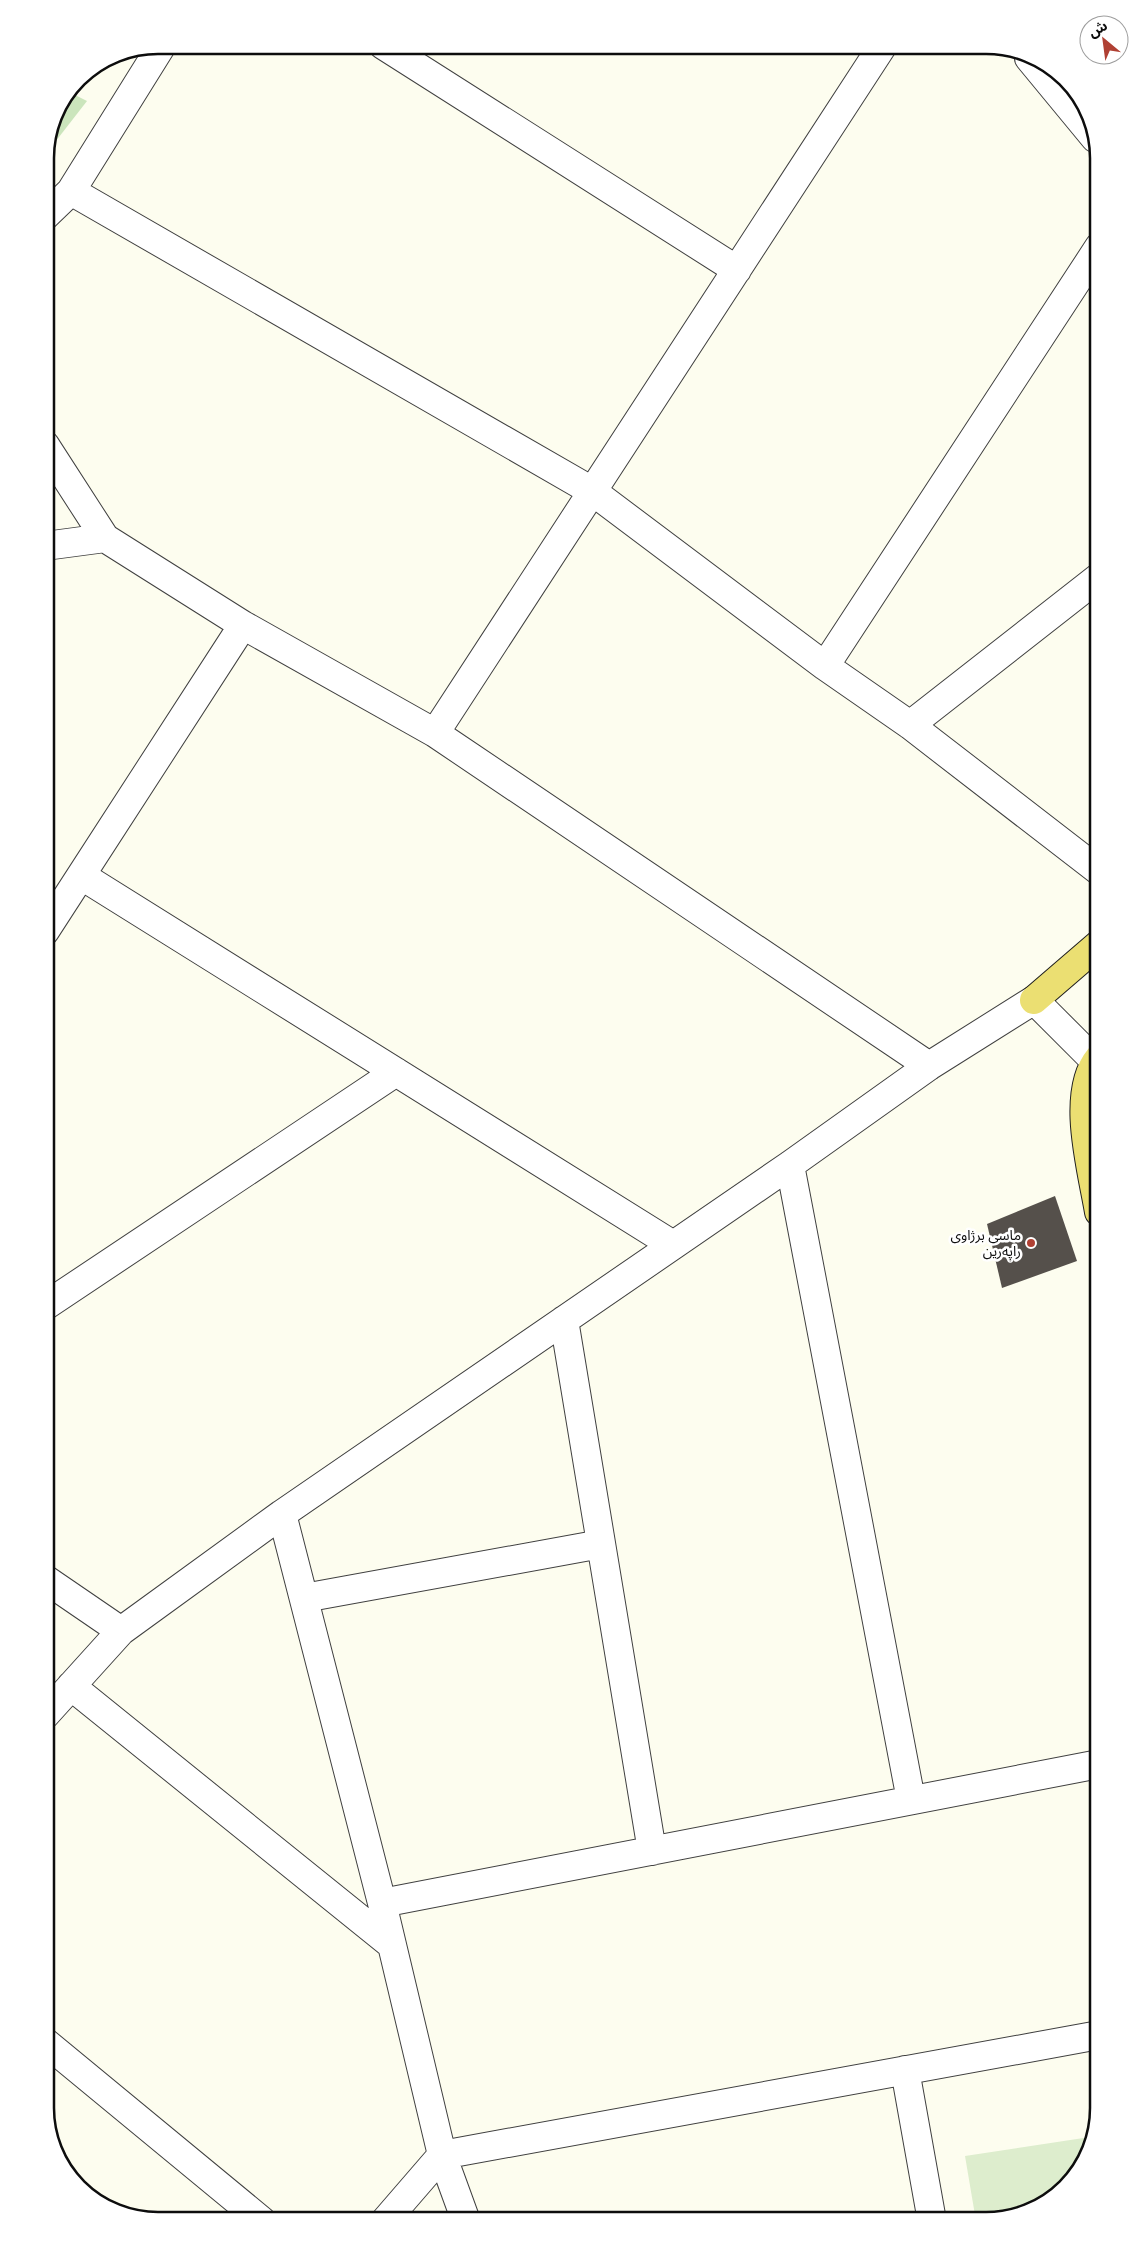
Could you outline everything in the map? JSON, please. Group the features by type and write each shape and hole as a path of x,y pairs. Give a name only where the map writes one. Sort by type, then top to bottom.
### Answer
{"main road":[{"path":"1034,1000 1090,957"},
{"path":"1090,1074 1084,1104 1090,1147"}],"street":[{"path":"54,207 71,191 156,54"},
{"path":"398,54 737,270"},
{"path":"434,733 877,54"},
{"path":"1036,66 1085,126"},
{"path":"71,191 592,491 825,666 910,725 1090,864"},
{"path":"825,666 1090,261"},
{"path":"54,459 105,538 243,625 434,733 929,1066"},
{"path":"54,545 105,538"},
{"path":"910,725 1090,584"},
{"path":"54,918 243,625"},
{"path":"82,876 673,1245"},
{"path":"54,1705 121,1631 282,1514 790,1166 929,1066 1034,1000 1090,1053"},
{"path":"54,1300 396,1072"},
{"path":"790,1166 911,1800"},
{"path":"564,1320 652,1851"},
{"path":"282,1514 382,1904 442,2155 463,2212"},
{"path":"304,1598 601,1544"},
{"path":"54,1585 121,1631"},
{"path":"70,1686 392,1945"},
{"path":"382,1904 1090,1766"},
{"path":"394,2212 442,2155 1090,2037"},
{"path":"54,2049 251,2212"},
{"path":"905,2070 930,2212"}],"green space":[{"path":"75,95 87,101 55,142 64,112"},
{"path":"1086,2138 1073,2166 1060,2182 1038,2198 1007,2210 974,2212 965,2156"}],"building":[{"name":"ماسی برژاوی راپەرین","path":"1055,1196 1077,1261 1002,1288 987,1224"}],"place":[{"name":"ماسی برژاوی راپەرین","path":"1031,1243"}]}
